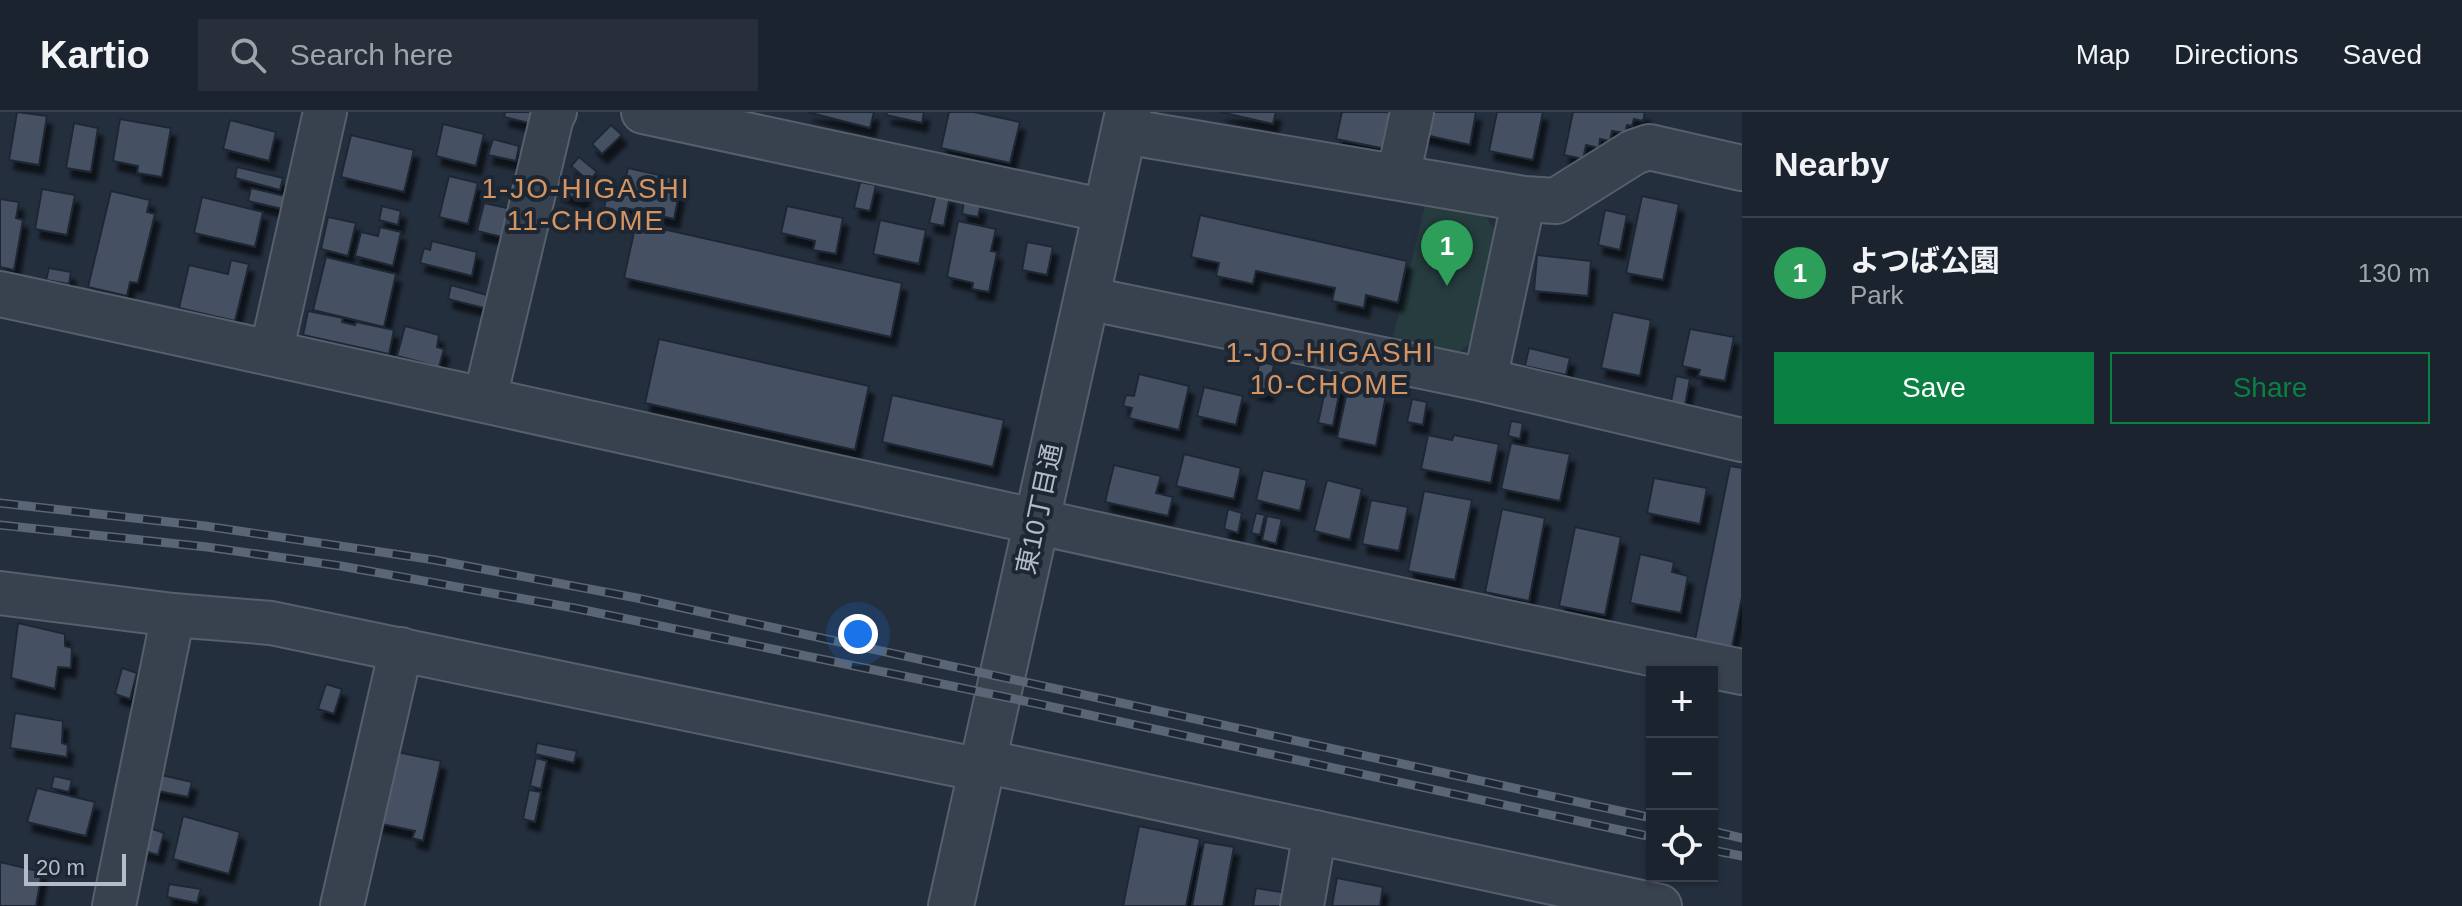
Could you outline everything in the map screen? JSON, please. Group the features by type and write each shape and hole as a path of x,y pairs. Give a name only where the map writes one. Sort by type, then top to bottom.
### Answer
{"street":[{"path":"271,353 325,112"},
{"path":"485,398 555,112"},
{"path":"643,112 1106,211"},
{"path":"1398,177 1412,112"},
{"path":"1126,121 1398,177 1524,199 1556,201 1634,152 1649,147 1742,168"},
{"name":"東10丁目通","path":"951,906 1126,121"},
{"path":"1485,380 1524,199"},
{"path":"0,294 485,398 1379,597 1742,672"},
{"path":"1086,298 1485,380 1742,440"},
{"path":"0,593 173,615 271,623 1315,832 1551,895 1660,906"},
{"path":"114,906 173,615"},
{"path":"342,906 401,649"},
{"path":"1302,906 1315,832"}],"green space":[{"path":"1425,206 1485,215 1498,236 1479,337 1452,357 1392,341"}],"building":[{"path":"17,112 47,116 39,165 9,160"},
{"path":"505,112 536,112 533,124 504,117"},
{"path":"807,112 874,112 870,128"},
{"path":"887,112 924,112 922,123 886,115"},
{"path":"949,112 974,112 1020,122 1010,163 941,148"},
{"path":"1220,112 1276,112 1273,124"},
{"path":"1342,112 1399,112 1391,150 1336,139"},
{"path":"1426,112 1476,112 1470,145 1421,134"},
{"path":"1497,112 1543,112 1533,160 1489,151"},
{"path":"1573,112 1645,112 1643,121 1634,119 1632,126 1627,125 1625,133 1612,131 1610,141 1600,139 1599,148 1586,145 1583,159 1564,155"},
{"path":"120,119 171,128 162,177 137,173 138,166 113,161"},
{"path":"230,120 276,132 269,161 223,149"},
{"path":"74,123 98,128 91,172 66,168"},
{"path":"443,124 484,134 476,166 436,156"},
{"path":"611,125 622,135 602,154 592,144"},
{"path":"351,135 414,150 404,192 341,177"},
{"path":"493,139 519,146 516,161 488,155"},
{"path":"579,157 597,172 589,181 571,166"},
{"path":"237,167 283,178 280,190 235,178"},
{"path":"628,168 682,180 674,219 625,208 623,219 603,215 606,198 620,201"},
{"path":"449,176 478,183 468,224 439,217"},
{"path":"561,181 586,190 583,201 558,192"},
{"path":"860,182 876,185 870,211 854,208"},
{"path":"251,188 285,196 282,209 248,201"},
{"path":"42,189 75,195 67,235 35,229"},
{"path":"111,191 150,200 147,212 155,214 138,283 130,282 127,296 88,287"},
{"path":"936,193 950,196 944,226 929,223"},
{"path":"1642,196 1679,204 1663,280 1626,273"},
{"path":"202,197 263,212 255,247 194,233"},
{"path":"0,199 19,202 16,218 23,220 14,270 0,267"},
{"path":"964,201 981,205 978,217 962,214"},
{"path":"484,203 512,209 506,238 477,231"},
{"path":"382,206 401,211 398,225 379,220"},
{"path":"787,206 843,218 836,254 813,250 815,241 781,233"},
{"path":"1605,210 1627,215 1620,250 1598,245"},
{"path":"1200,215 1407,261 1398,303 1366,295 1364,308 1332,301 1335,288 1256,271 1253,284 1216,276 1219,263 1191,257"},
{"path":"328,217 356,223 348,256 321,249"},
{"path":"880,220 926,230 919,264 873,254"},
{"path":"958,221 996,229 991,251 997,252 989,292 972,289 973,283 947,277"},
{"path":"636,223 902,283 891,337 624,278"},
{"path":"380,227 401,232 393,266 355,256 361,232 378,236"},
{"path":"432,241 477,252 472,276 420,263 424,248 430,250"},
{"path":"1027,242 1053,247 1047,275 1022,270"},
{"path":"1537,255 1591,261 1588,296 1534,291"},
{"path":"326,257 396,274 384,327 313,310"},
{"path":"231,260 249,264 235,321 179,308 189,265 228,274"},
{"path":"49,268 71,272 69,284 46,280"},
{"path":"451,285 487,295 484,308 448,299"},
{"path":"308,311 343,318 342,322 355,325 356,322 394,330 389,354 303,335"},
{"path":"1613,312 1651,320 1640,376 1601,368"},
{"path":"405,326 439,335 437,347 444,349 439,367 397,356"},
{"path":"1690,329 1734,337 1725,381 1698,376 1700,370 1682,366"},
{"path":"659,339 869,386 855,450 645,403"},
{"path":"1529,348 1570,358 1566,375 1525,366"},
{"path":"1260,361 1274,365 1268,393 1253,390"},
{"path":"1139,374 1189,386 1179,430 1129,418 1132,408 1123,406 1126,395 1134,396"},
{"path":"1676,376 1690,379 1685,405 1671,402"},
{"path":"1327,381 1341,384 1333,426 1318,423"},
{"path":"1204,387 1243,396 1236,425 1197,416"},
{"path":"1348,387 1386,395 1376,446 1337,438"},
{"path":"892,395 1004,420 993,467 882,442"},
{"path":"1412,399 1427,402 1423,425 1407,422"},
{"path":"1511,421 1523,423 1520,439 1508,436"},
{"path":"1428,435 1452,440 1454,435 1499,444 1491,483 1421,469"},
{"path":"1511,443 1570,454 1560,501 1501,489"},
{"path":"1184,454 1241,468 1234,499 1176,486"},
{"path":"1114,465 1161,476 1156,493 1173,497 1168,516 1105,502"},
{"path":"1730,466 1742,468 1742,597 1732,647 1695,640"},
{"path":"1263,470 1307,480 1300,511 1256,500"},
{"path":"1654,478 1707,488 1700,524 1647,513"},
{"path":"1327,480 1362,489 1350,540 1314,531"},
{"path":"1424,491 1472,500 1455,580 1408,571"},
{"path":"1371,500 1408,507 1399,551 1362,544"},
{"path":"1228,509 1242,513 1238,533 1224,529"},
{"path":"1502,509 1545,518 1529,601 1485,592"},
{"path":"1256,513 1265,515 1260,535 1251,533"},
{"path":"1267,516 1282,519 1276,544 1262,540"},
{"path":"1575,527 1621,537 1605,615 1559,606"},
{"path":"1640,554 1674,562 1672,572 1688,576 1681,613 1630,603"},
{"path":"18,623 65,634 65,646 72,648 71,668 58,667 55,689 11,678"},
{"path":"122,668 137,673 130,699 115,694"},
{"path":"326,684 342,689 334,714 318,709"},
{"path":"15,713 63,721 62,743 68,745 67,757 10,748"},
{"path":"537,743 577,751 574,763 535,754"},
{"path":"392,751 441,761 423,841 412,838 415,831 377,823"},
{"path":"536,758 547,761 541,789 530,786"},
{"path":"157,774 192,782 188,797 153,790"},
{"path":"54,776 72,780 69,792 51,788"},
{"path":"37,788 95,802 86,836 27,822"},
{"path":"529,790 541,792 535,822 523,819"},
{"path":"183,816 240,832 229,874 173,859"},
{"path":"1139,826 1200,839 1186,906 1123,906"},
{"path":"147,827 164,833 158,855 141,850"},
{"path":"1204,842 1234,847 1223,906 1192,906"},
{"path":"0,862 42,872 36,906 0,906"},
{"path":"1337,878 1383,887 1380,906 1332,906"},
{"path":"169,884 201,889 197,903 167,897"},
{"path":"1256,888 1293,894 1290,906 1253,906"}],"railway":[{"path":"0,503 205,526 435,560 637,598 1646,817"},
{"path":"0,525 207,547 341,566 574,608 1034,703 1646,836"},
{"path":"1718,832 1742,838"},
{"path":"1718,851 1742,856"}],"place":[{"name":"よつば公園","path":"1447,286"}],"district":[{"name":"1-JO-HIGASHI 11-CHOME","path":"586,204"},
{"name":"1-JO-HIGASHI 10-CHOME","path":"1330,368"}]}
